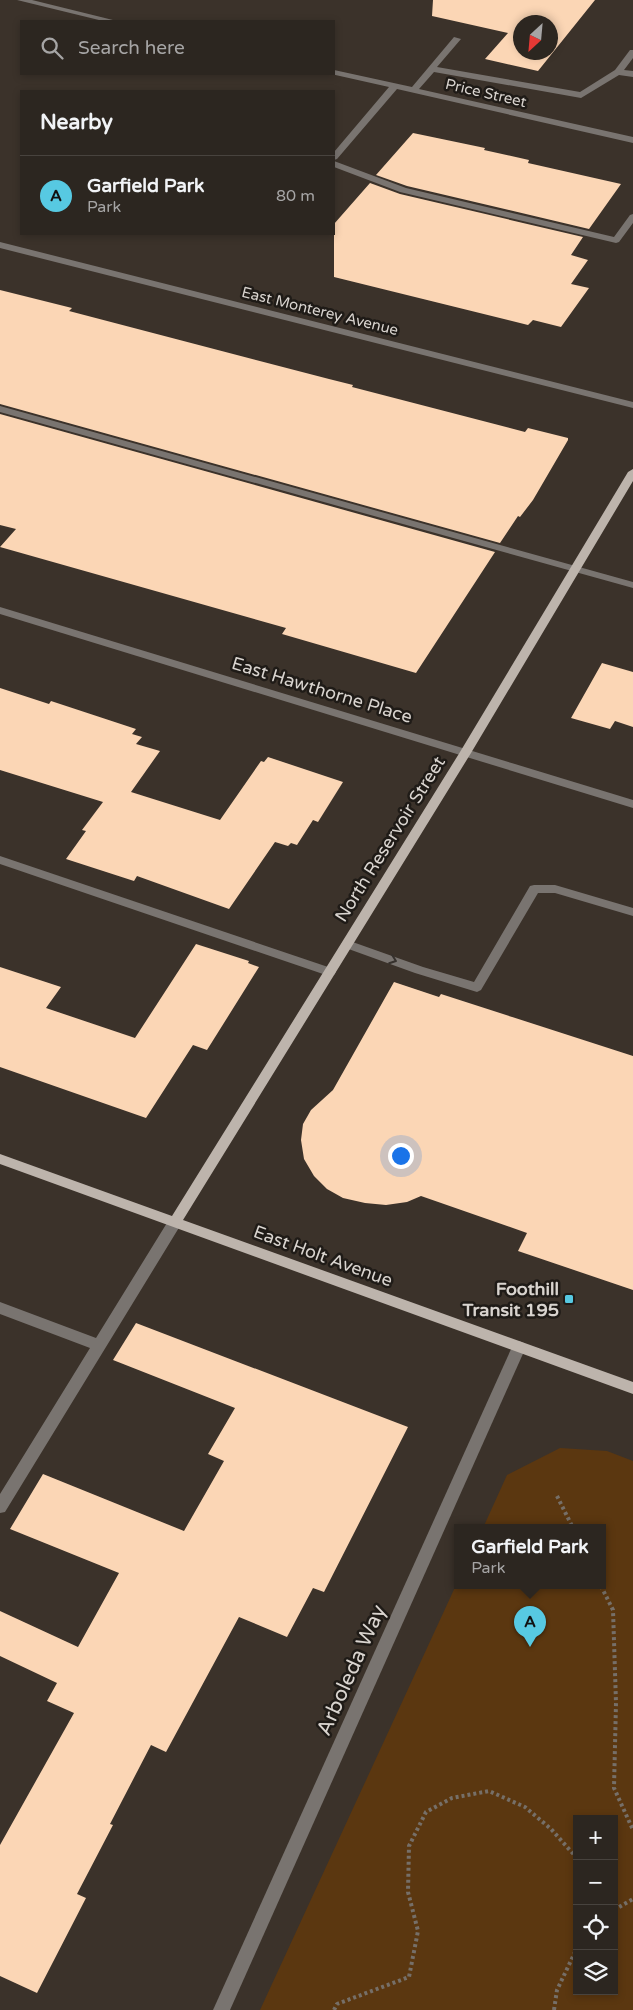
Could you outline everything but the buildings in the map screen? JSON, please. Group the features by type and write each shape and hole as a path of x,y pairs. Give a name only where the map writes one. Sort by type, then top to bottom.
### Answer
{"main road":[{"name":"North Reservoir Street","path":"174,1222 465,753 633,472"},
{"name":"East Holt Avenue","path":"0,1159 633,1388"}],"street":[{"path":"21,0 109,20"},
{"path":"414,90 456,39"},
{"path":"432,69 581,95 618,72 633,52"},
{"name":"Price Street","path":"335,72 633,140"},
{"path":"618,72 633,74"},
{"path":"335,156 395,86"},
{"path":"335,164 403,190 616,240 633,217"},
{"name":"East Monterey Avenue","path":"0,245 633,406"},
{"path":"0,409 633,585"},
{"name":"East Hawthorne Place","path":"0,610 633,804"},
{"path":"0,860 330,972"},
{"path":"347,944 419,970 477,987 534,890 555,889 633,912"},
{"path":"0,1507 174,1222"},
{"path":"0,1308 99,1344"},
{"name":"Arboleda Way","path":"221,2010 519,1347"}],"path":[{"path":"557,1496 571,1524"},
{"path":"602,1589 613,1610 616,1703 614,1788 633,1830"},
{"path":"334,2010 337,2004 409,1977 418,1930 408,1892 409,1846 426,1812 452,1798 489,1791 525,1807 551,1829 573,1854"},
{"path":"618,1908 633,1899"},
{"path":"554,2010 557,1990 576,1950"}],"shaded area":[{"path":"560,1448 607,1451 633,1461 633,2010 260,2010 454,1589 606,1589 606,1524 485,1524 507,1475"}],"place":[{"name":"Foothill Transit 195","path":"569,1299"},
{"name":"Garfield Park","path":"530,1647"}]}
